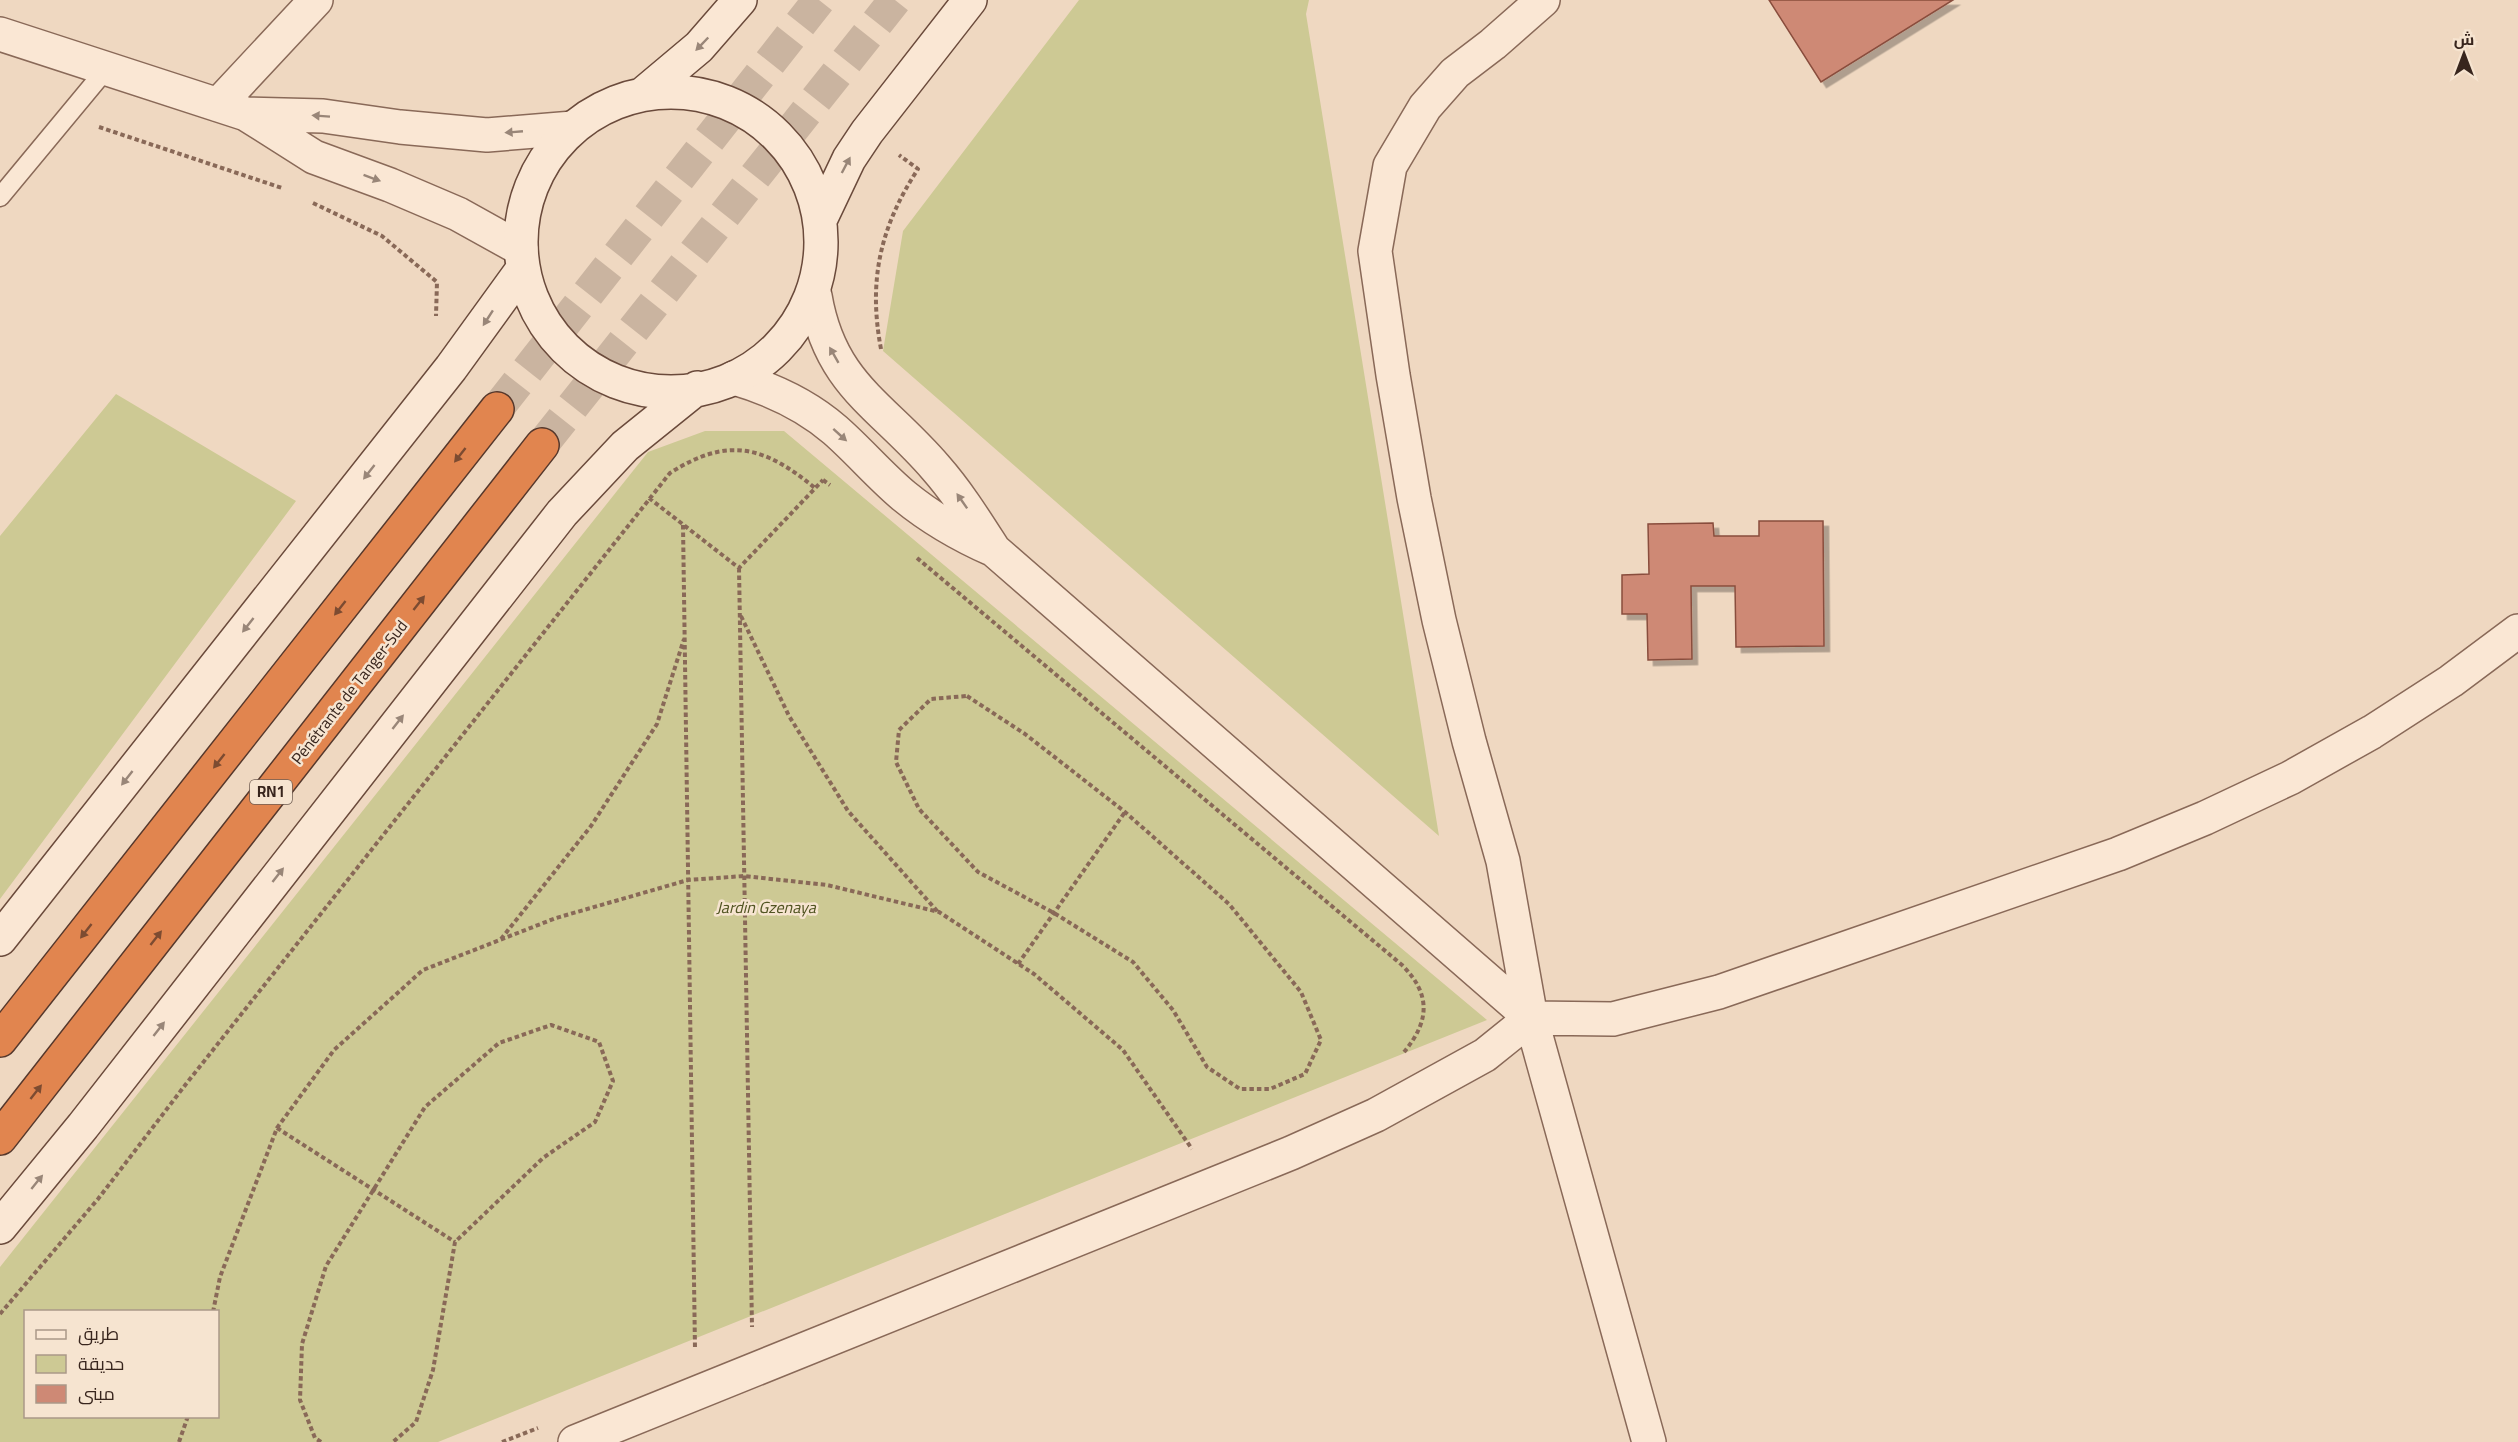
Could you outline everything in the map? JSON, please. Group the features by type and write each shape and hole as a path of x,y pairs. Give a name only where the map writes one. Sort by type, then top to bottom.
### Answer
{"highway":[{"path":"0,1040 496,409"},
{"name":"Pénétrante de Tanger-Sud","path":"0,1138 542,445"}],"street":[{"path":"232,109 316,0"},
{"path":"643,94 699,47 740,0"},
{"path":"821,218 849,159 867,132 970,0"},
{"path":"1543,0 1493,44 1455,73 1425,107 1389,166 1375,251 1416,509 1453,675 1503,861 1531,1018 1648,1442"},
{"path":"0,34 232,109 314,157 390,185 458,214 521,260"},
{"path":"691,93 737,106 777,134 806,172 821,218 823,257 815,296 796,330 768,358 734,378 697,388 661,391 626,385 592,372 564,350 541,322 526,289 521,260 522,219 532,185 549,154 573,128 605,107 643,94 691,93"},
{"path":"232,109 323,116 400,127 487,135 573,128"},
{"path":"0,939 451,368 521,260"},
{"path":"815,296 820,324 830,350 845,374 935,467 957,494 994,550 1531,1018"},
{"path":"734,378 761,385 810,411 834,429 905,497 963,537 994,550"},
{"path":"0,1227 83,1126 562,513 625,446 697,388"},
{"path":"575,1442 1291,1154 1376,1115 1485,1055 1531,1018 1613,1019 1719,992 2118,854 2205,818 2290,778 2381,725 2451,681 2518,631"}],"lane":[{"path":"0,197 107,68"}],"path":[{"path":"67,117 288,191"},
{"path":"882,355 875,304 878,259 906,189 918,169 898,154"},
{"path":"309,201 382,236 437,282 437,315 433,320"},
{"path":"0,1314 98,1199 670,473 691,460 713,452 735,449 756,452 776,459 815,488"},
{"path":"752,1335 738,568 831,472"},
{"path":"823,480 832,487"},
{"path":"650,498 738,568"},
{"path":"683,525 695,1355"},
{"path":"915,557 1408,971 1421,990 1425,1007 1422,1025 1403,1053"},
{"path":"739,613 789,716 848,811 939,912 1034,974 1123,1050 1198,1157"},
{"path":"500,940 591,826 657,724 685,635"},
{"path":"967,696 1025,734 1125,812 1229,904 1301,992 1321,1041 1305,1074 1270,1089 1240,1089 1207,1067 1173,1010 1133,962 1054,913 978,872 919,809 896,762 899,730 931,699 967,696"},
{"path":"1018,964 1125,812"},
{"path":"213,1310 220,1277 277,1128 334,1050 423,970 555,918 688,880 744,876 827,885 939,912"},
{"path":"321,1442 315,1438 300,1400 302,1344 326,1266 425,1107 499,1044 551,1025 599,1042 613,1081 595,1122 543,1158 455,1242 433,1370 416,1422 393,1442"},
{"path":"277,1128 455,1242"},
{"path":"179,1442 187,1418"}],"green space":[{"path":"1079,0 1309,0 1306,14 1439,836 883,351 903,231"},
{"path":"116,394 296,501 0,899 0,536"},
{"name":"Jardin Gzenaya","path":"705,431 784,431 1487,1020 438,1442 0,1442 0,1267 648,452"}],"building":[{"path":"1769,0 1953,0 1821,82"},
{"path":"1759,521 1823,521 1824,646 1736,647 1735,586 1691,586 1692,659 1648,660 1647,614 1622,614 1622,575 1649,574 1648,524 1713,523 1714,536 1759,536"}],"tunnel":[{"path":"497,409 819,0"},
{"path":"542,445 895,0"}]}
